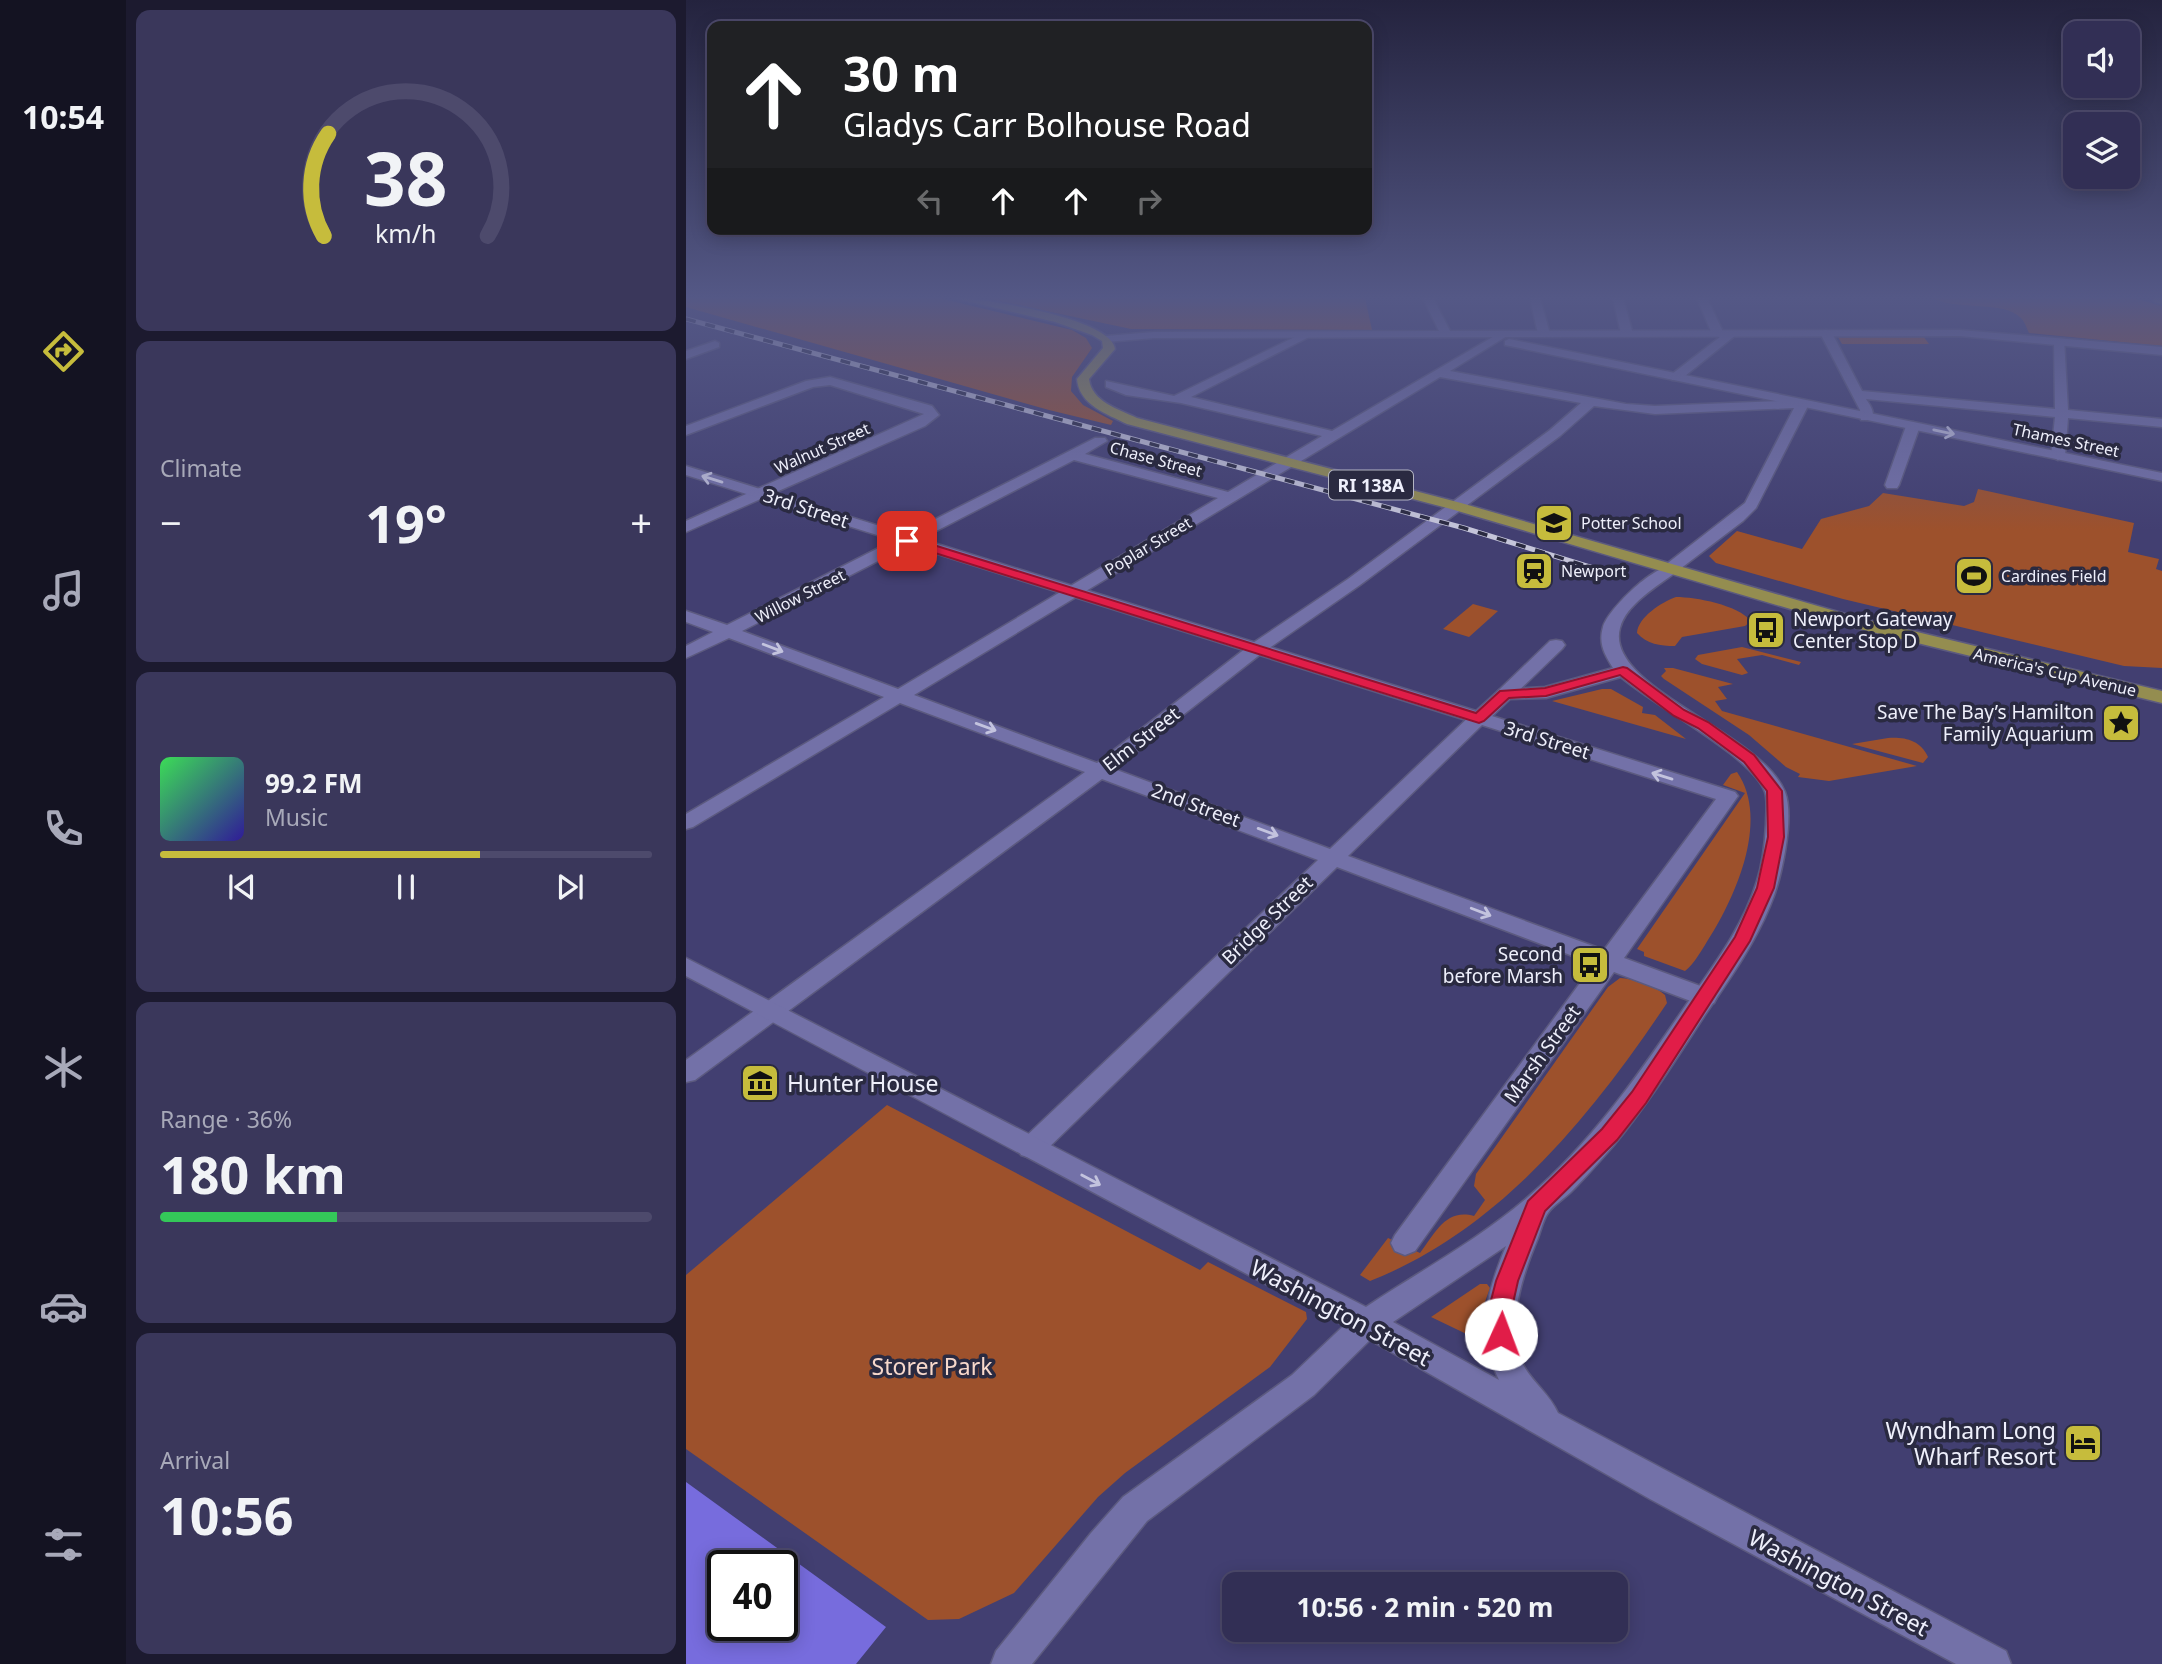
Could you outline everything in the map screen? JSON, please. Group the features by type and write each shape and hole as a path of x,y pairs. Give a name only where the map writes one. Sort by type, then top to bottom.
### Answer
{"main road":[{"name":"America's Cup Avenue","path":"1086,376 1083,379 1084,388 1097,404 1118,416 1146,426 1456,506 1928,641 2162,697"}],"street":[{"path":"1110,384 1169,401 1181,399 1226,376"},
{"name":"Poplar Street","path":"686,823 1435,376"},
{"path":"1454,376 1655,410 1784,407 1803,404"},
{"name":"Thames Street","path":"1670,376 2162,477"},
{"path":"1848,376 1866,410 1866,416"},
{"path":"2058,456 2062,413 2061,376"},
{"name":"Walnut Street","path":"686,431 810,384 830,382 927,409 932,415 920,423 686,527"},
{"path":"1858,394 2162,423"},
{"path":"1181,399 1334,435"},
{"name":"Elm Street","path":"686,1073 1101,770 1256,649 1354,582 1555,433 1592,401"},
{"path":"1009,1664 1135,1508 1293,1394 1367,1324 1472,1255 1536,1207 1610,1135 1639,1097 1744,937 1765,888 1776,837 1775,791 1749,758 1703,725 1679,713 1623,671 1609,646 1608,637 1611,626 1629,603 1751,505 1803,404"},
{"path":"1892,485 1913,426"},
{"name":"Willow Street","path":"686,653 1100,441"},
{"name":"Chase Street","path":"1073,455 1230,497"},
{"name":"3rd Street","path":"686,470 1728,796"},
{"name":"2nd Street","path":"686,616 1705,997"},
{"name":"Bridge Street","path":"1031,1148 1556,645"},
{"path":"1505,694 1546,692 1623,671"},
{"name":"Marsh Street","path":"1405,1243 1728,796"},
{"name":"Washington Street","path":"686,966 1367,1324 1549,1426 1993,1664"},
{"path":"1536,1207 1507,1281 1499,1312 1503,1356 1549,1426"}],"green space":[{"path":"928,376 1073,376 1071,391 1083,405 1113,421 1111,425"},
{"name":"Cardines Field","path":"1978,489 2134,523 2128,552 2159,559 2156,569 2162,571 2162,668 2124,666 1843,599 1716,563 1709,556 1737,531 1802,549 1821,519 1869,506 1883,493 1964,506 1974,502"},
{"path":"1676,597 1694,598 1727,606 1751,621 1745,626 1682,637 1675,646 1654,644 1637,633 1646,616 1664,602"},
{"path":"1473,604 1498,611 1469,637 1443,629"},
{"path":"1742,647 1801,662 1799,665 1762,655 1737,659 1748,673 1742,675 1702,664 1695,659 1698,655"},
{"path":"1664,668 1733,684 1718,687 1727,699 1715,701 1722,711 1917,766 1829,781 1798,777 1800,774 1786,767 1749,735 1664,679 1661,676 1666,671"},
{"path":"1611,689 1643,707 1642,713 1655,715 1686,739 1552,701"},
{"path":"1900,738 1916,743 1928,757 1923,763 1852,744"},
{"path":"1737,772 1747,792 1749,837 1745,860 1727,906 1698,955 1685,971 1644,956 1644,952 1637,949 1745,793 1723,785 1731,774"},
{"path":"1620,978 1655,988 1665,995 1667,1003 1607,1087 1574,1127 1539,1165 1461,1232 1417,1259 1370,1281 1360,1275 1388,1238 1420,1253 1436,1230 1449,1219 1464,1214 1474,1216 1485,1200 1474,1186 1476,1174 1608,987"},
{"name":"Storer Park","path":"887,1105 1200,1270 1208,1262 1306,1312 1307,1319 1270,1367 1125,1473 1098,1497 1014,1593 959,1619 928,1620 686,1449 686,1275"},
{"path":"1480,1284 1487,1284 1490,1288 1481,1313 1479,1340 1431,1317"}],"shaded area":[{"path":"686,1482 780,1550 707,1550 707,1641 798,1641 798,1563 886,1627 856,1664 686,1664"}],"railway":[{"path":"897,376 1464,528 1619,576"}],"place":[{"name":"Potter School","path":"1554,523"},
{"name":"Newport","path":"1534,571"},
{"name":"Cardines Field","path":"1974,576"},
{"name":"Newport Gateway Center Stop D","path":"1766,630"},
{"name":"Save The Bay’s Hamilton Family Aquarium","path":"2121,723"},
{"name":"Second before Marsh","path":"1590,965"},
{"name":"Hunter House","path":"760,1083"},
{"name":"Wyndham Long Wharf Resort","path":"2083,1443"}],"route":[{"path":"907,541 1479,718 1505,694 1546,692 1623,671 1679,713 1703,725 1749,758 1762,772 1775,791 1776,837 1765,888 1744,937 1639,1097 1610,1135 1536,1207 1507,1281 1499,1312 1501,1334"}]}
